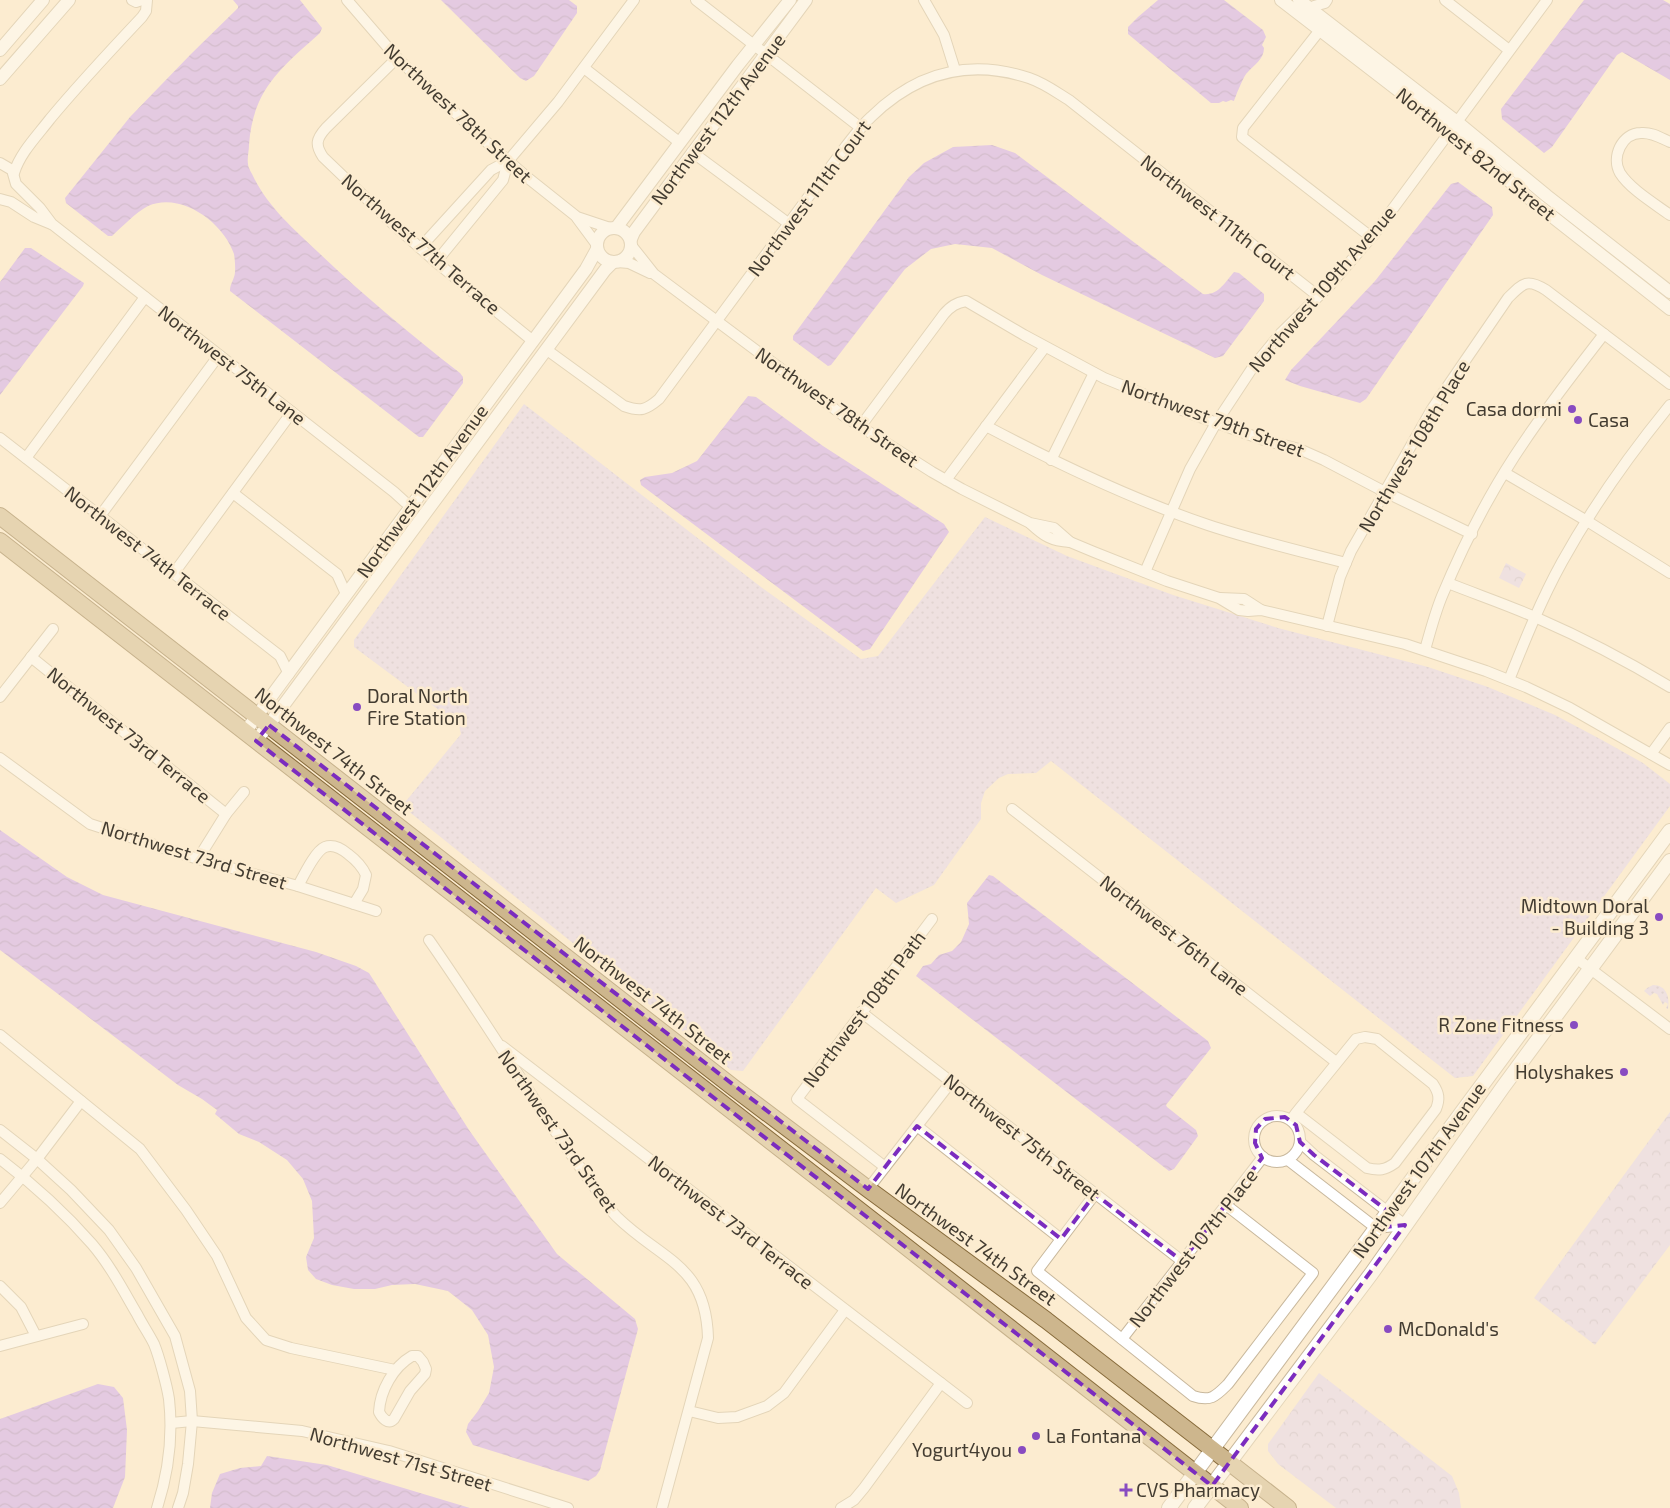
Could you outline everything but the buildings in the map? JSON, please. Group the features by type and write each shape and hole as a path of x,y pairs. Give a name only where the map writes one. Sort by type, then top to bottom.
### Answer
{"main road":[{"name":"Northwest 74th Street","path":"0,516 727,1082 1046,1320 1288,1508"},
{"name":"Northwest 74th Street","path":"0,542 1240,1508"},
{"name":"Northwest 107th Avenue","path":"1169,1508 1670,831"},
{"name":"Northwest 107th Avenue","path":"1195,1508 1365,1282 1497,1094 1670,861"},
{"path":"890,1234 896,1228 905,1228 948,1258 961,1258"}],"street":[{"path":"0,50 43,0"},
{"path":"0,79 68,0"},
{"path":"132,0 136,2 142,0"},
{"path":"1,199 12,192 22,156 79,84 142,18 146,11 147,0"},
{"name":"Northwest 78th Street","path":"347,0 397,58 508,161 577,217 597,247"},
{"path":"420,248 491,170 508,161 584,68 634,0"},
{"path":"696,0 861,128"},
{"name":"Northwest 112th Avenue","path":"613,228 790,0"},
{"name":"Northwest 112th Avenue","path":"631,242 634,232 806,0"},
{"path":"924,0 944,36 955,70"},
{"name":"Northwest 82nd Street","path":"1281,0 1311,9"},
{"name":"Northwest 82nd Street","path":"1299,0 1454,126 1535,203 1670,309"},
{"path":"1311,9 1325,3 1327,0"},
{"path":"1445,0 1510,50"},
{"name":"Northwest 109th Avenue","path":"1145,572 1190,469 1216,423 1253,367 1281,333 1335,279 1371,237 1547,0"},
{"name":"Northwest 82nd Street","path":"1311,9 1320,30 1454,126 1670,292"},
{"path":"1320,30 1243,128 1242,137 1371,237"},
{"name":"Northwest 77th Terrace","path":"397,58 326,128 317,141 318,149 323,157 420,248 533,340"},
{"path":"584,68 680,142"},
{"name":"Northwest 111th Court","path":"547,350 624,406 636,410 649,408 659,399 788,223 861,128 889,101 908,88 928,78 955,70 971,69 1008,73 1029,78 1069,100 1318,296"},
{"path":"1670,142 1654,134 1640,132 1628,137 1620,146 1617,158 1620,172 1628,183 1670,215"},
{"path":"692,152 788,223"},
{"path":"436,262 503,180 508,161"},
{"name":"Northwest 75th Lane","path":"0,163 9,167 15,178 52,224 411,505"},
{"name":"Northwest 75th Lane","path":"1,199 11,202 34,217 52,224"},
{"name":"Northwest 78th Street","path":"577,217 613,228"},
{"path":"613,228 625,231 631,242 627,256 615,262 604,259 597,247 601,234 613,228"},
{"name":"Northwest 78th Street","path":"631,242 654,274"},
{"name":"Northwest 112th Avenue","path":"263,720 289,674 411,505 586,269 597,247"},
{"name":"Northwest 78th Street","path":"615,262 629,263 654,274 716,322 860,427 946,480 1030,523 1057,542 1070,542 1145,572 1219,598 1244,599 1261,610 1405,644 1509,680 1570,708 1670,765"},
{"name":"Northwest 112th Avenue","path":"250,736 432,505 605,270 615,262"},
{"name":"Northwest 108th Place","path":"1327,626 1346,563 1385,492 1432,409 1508,298 1519,287 1528,283 1535,283 1604,334"},
{"path":"26,458 145,297"},
{"name":"Northwest 79th Street","path":"860,427 944,314 957,302 966,301 1045,347 1094,372 1216,423 1307,453 1350,472 1385,492 1472,534"},
{"path":"1425,650 1441,597 1505,473 1540,418 1604,334 1670,384"},
{"path":"946,480 1045,347"},
{"path":"100,516 219,355"},
{"path":"1052,460 1094,372"},
{"path":"1509,680 1562,563 1621,470 1670,405"},
{"path":"174,573 292,412"},
{"path":"986,426 1070,470 1171,511 1208,525 1265,542 1346,563"},
{"name":"Northwest 74th Terrace","path":"0,438 279,655 289,674"},
{"path":"1505,473 1670,572"},
{"path":"233,493 337,574 346,594"},
{"path":"411,505 423,507 432,505"},
{"path":"1448,583 1536,617 1612,654 1670,687"},
{"path":"0,697 54,629"},
{"name":"Northwest 73rd Terrace","path":"32,657 226,814"},
{"path":"1651,754 1670,728"},
{"name":"Northwest 73rd Street","path":"0,758 90,824 198,859 298,886 376,911"},
{"path":"198,859 226,814 244,792"},
{"name":"Northwest 76th Lane","path":"1012,809 1336,1062"},
{"path":"298,886 320,850 326,846 336,847 352,857 366,875 363,889 354,904"},
{"name":"Northwest 108th Path","path":"885,1167 797,1099 932,919"},
{"name":"Northwest 73rd Street","path":"429,940 464,990 583,1173 616,1217 687,1273 700,1294 708,1318 708,1338 662,1508"},
{"path":"1576,958 1670,1029"},
{"name":"Northwest 75th Street","path":"861,1012 1182,1261"},
{"path":"0,1035 140,1149 186,1210 217,1256 246,1318 266,1340 291,1348 396,1370"},
{"path":"1293,1117 1299,1131 1300,1142 1297,1151 1288,1160 1275,1162 1263,1157 1254,1143 1254,1136 1260,1124 1272,1116 1293,1117 1367,1168 1379,1171 1395,1163 1440,1101 1438,1092 1433,1084 1377,1039 1365,1037 1356,1039 1293,1117"},
{"name":"Northwest 73rd Terrace","path":"496,1041 967,1404"},
{"path":"868,1189 951,1082"},
{"path":"0,1204 81,1102"},
{"path":"918,1126 1061,1239"},
{"path":"0,1130 37,1159 71,1190 109,1230 136,1268 175,1336 190,1391 192,1420 183,1493 178,1508"},
{"path":"1300,1142 1405,1225"},
{"name":"Northwest 107th Place","path":"1122,1339 1263,1157"},
{"path":"0,1159 23,1176 56,1206 92,1245 118,1281 155,1346 169,1397 171,1423 166,1473 157,1508"},
{"path":"1288,1160 1376,1228 1405,1225"},
{"path":"1314,1179 1325,1163"},
{"path":"1095,1194 1037,1271 1193,1396 1203,1399 1218,1394 1228,1384 1313,1274 1226,1205"},
{"path":"0,1286 21,1308 36,1336"},
{"path":"689,1411 718,1418 737,1417 767,1406 784,1393 845,1310"},
{"path":"0,1346 83,1324"},
{"path":"412,1356 418,1356 426,1369 425,1374 410,1391 394,1419 388,1422 381,1416 379,1408 384,1392 396,1370 405,1360 412,1356"},
{"path":"841,1508 854,1500 864,1488 941,1383"},
{"name":"Northwest 71st Street","path":"171,1423 192,1420 302,1431 379,1449 568,1508"}],"highlighted area":[{"path":"269,725 868,1189 917,1126 1061,1239 1095,1194 1182,1261 1262,1158 1255,1143 1256,1129 1265,1119 1285,1117 1296,1125 1300,1142 1314,1155 1389,1212 1376,1228 1405,1225 1212,1486 256,741"}],"green space":[{"path":"524,404 761,587 861,659 878,656 985,517 1067,556 1173,595 1278,628 1428,667 1488,687 1555,715 1643,763 1670,784 1670,806 1473,1076 1455,1078 1051,761 1036,773 1008,774 999,778 985,791 981,803 981,819 934,885 896,903 876,888 743,1071 731,1070 402,806 461,734 459,725 354,647 354,640"},
{"path":"1506,563 1526,574 1519,588 1499,578"},
{"path":"1653,985 1662,987 1666,993 1668,1004 1665,1002 1663,1005 1657,994 1654,993 1650,996 1644,991"},
{"path":"1670,1112 1670,1245 1595,1345 1534,1298"},
{"path":"1319,1373 1452,1476 1459,1493 1461,1508 1336,1508 1278,1464 1268,1451 1268,1444"}],"water":[{"path":"233,0 300,0 322,28 320,33 281,69 263,94 256,109 252,126 248,166 267,199 291,226 370,299 463,377 463,383 423,437 419,437 230,291 235,272 234,254 229,242 221,231 200,213 187,206 161,202 143,209 112,236 108,236 66,203 65,198 130,117 238,8"},
{"path":"441,0 569,0 577,6 577,13 534,76 526,81 520,78"},
{"path":"1158,0 1224,0 1263,30 1266,37 1262,45 1264,52 1246,75 1234,101 1211,103 1128,34 1128,27"},
{"path":"1584,0 1663,0 1670,4 1670,80 1622,52 1617,55 1552,147 1544,153 1502,119 1501,109"},
{"path":"992,145 1015,153 1203,294 1217,291 1234,272 1239,273 1264,294 1264,301 1223,356 1215,358 1042,275 992,248 955,244 931,249 905,269 831,365 828,366 793,340 793,336 909,177 924,163 953,147"},
{"path":"1458,182 1492,207 1493,215 1366,399 1360,403 1285,380 1291,370 1375,281 1451,184"},
{"path":"25,248 31,248 84,283 0,395 0,282"},
{"path":"748,396 756,397 823,446 944,524 949,532 870,649 863,651 641,485 640,480 645,477 672,473 697,461"},
{"path":"0,830 67,877 103,895 316,952 356,966 369,973 469,1130 557,1254 635,1319 638,1329 600,1470 596,1476 588,1481 473,1445 466,1432 468,1424 489,1393 494,1367 488,1335 472,1310 448,1291 415,1284 392,1285 375,1289 354,1289 332,1285 316,1279 308,1270 306,1257 314,1238 312,1201 303,1179 287,1160 259,1142 239,1134 215,1114 217,1110 178,1085 0,950"},
{"path":"989,875 993,876 1208,1041 1211,1048 1166,1105 1196,1130 1198,1136 1174,1169 1169,1171 916,976 923,966 931,964 939,955 952,951 961,942 969,924 967,903"},
{"path":"98,1384 114,1387 123,1398 127,1430 125,1477 113,1508 0,1508 0,1419"},
{"path":"267,1456 327,1465 470,1508 210,1508 212,1493 220,1474 240,1468 261,1466"}],"place":[{"name":"Casa dormi","path":"1572,409"},
{"name":"Casa","path":"1578,420"},
{"name":"Doral North Fire Station","path":"357,707"},
{"name":"Midtown Doral - Building 3","path":"1659,917"},
{"name":"R Zone Fitness","path":"1574,1025"},
{"name":"Holyshakes","path":"1624,1072"},
{"name":"McDonald's","path":"1388,1329"},
{"name":"La Fontana","path":"1036,1436"},
{"name":"Yogurt4you","path":"1022,1450"},
{"name":"CVS Pharmacy","path":"1126,1490"}]}
